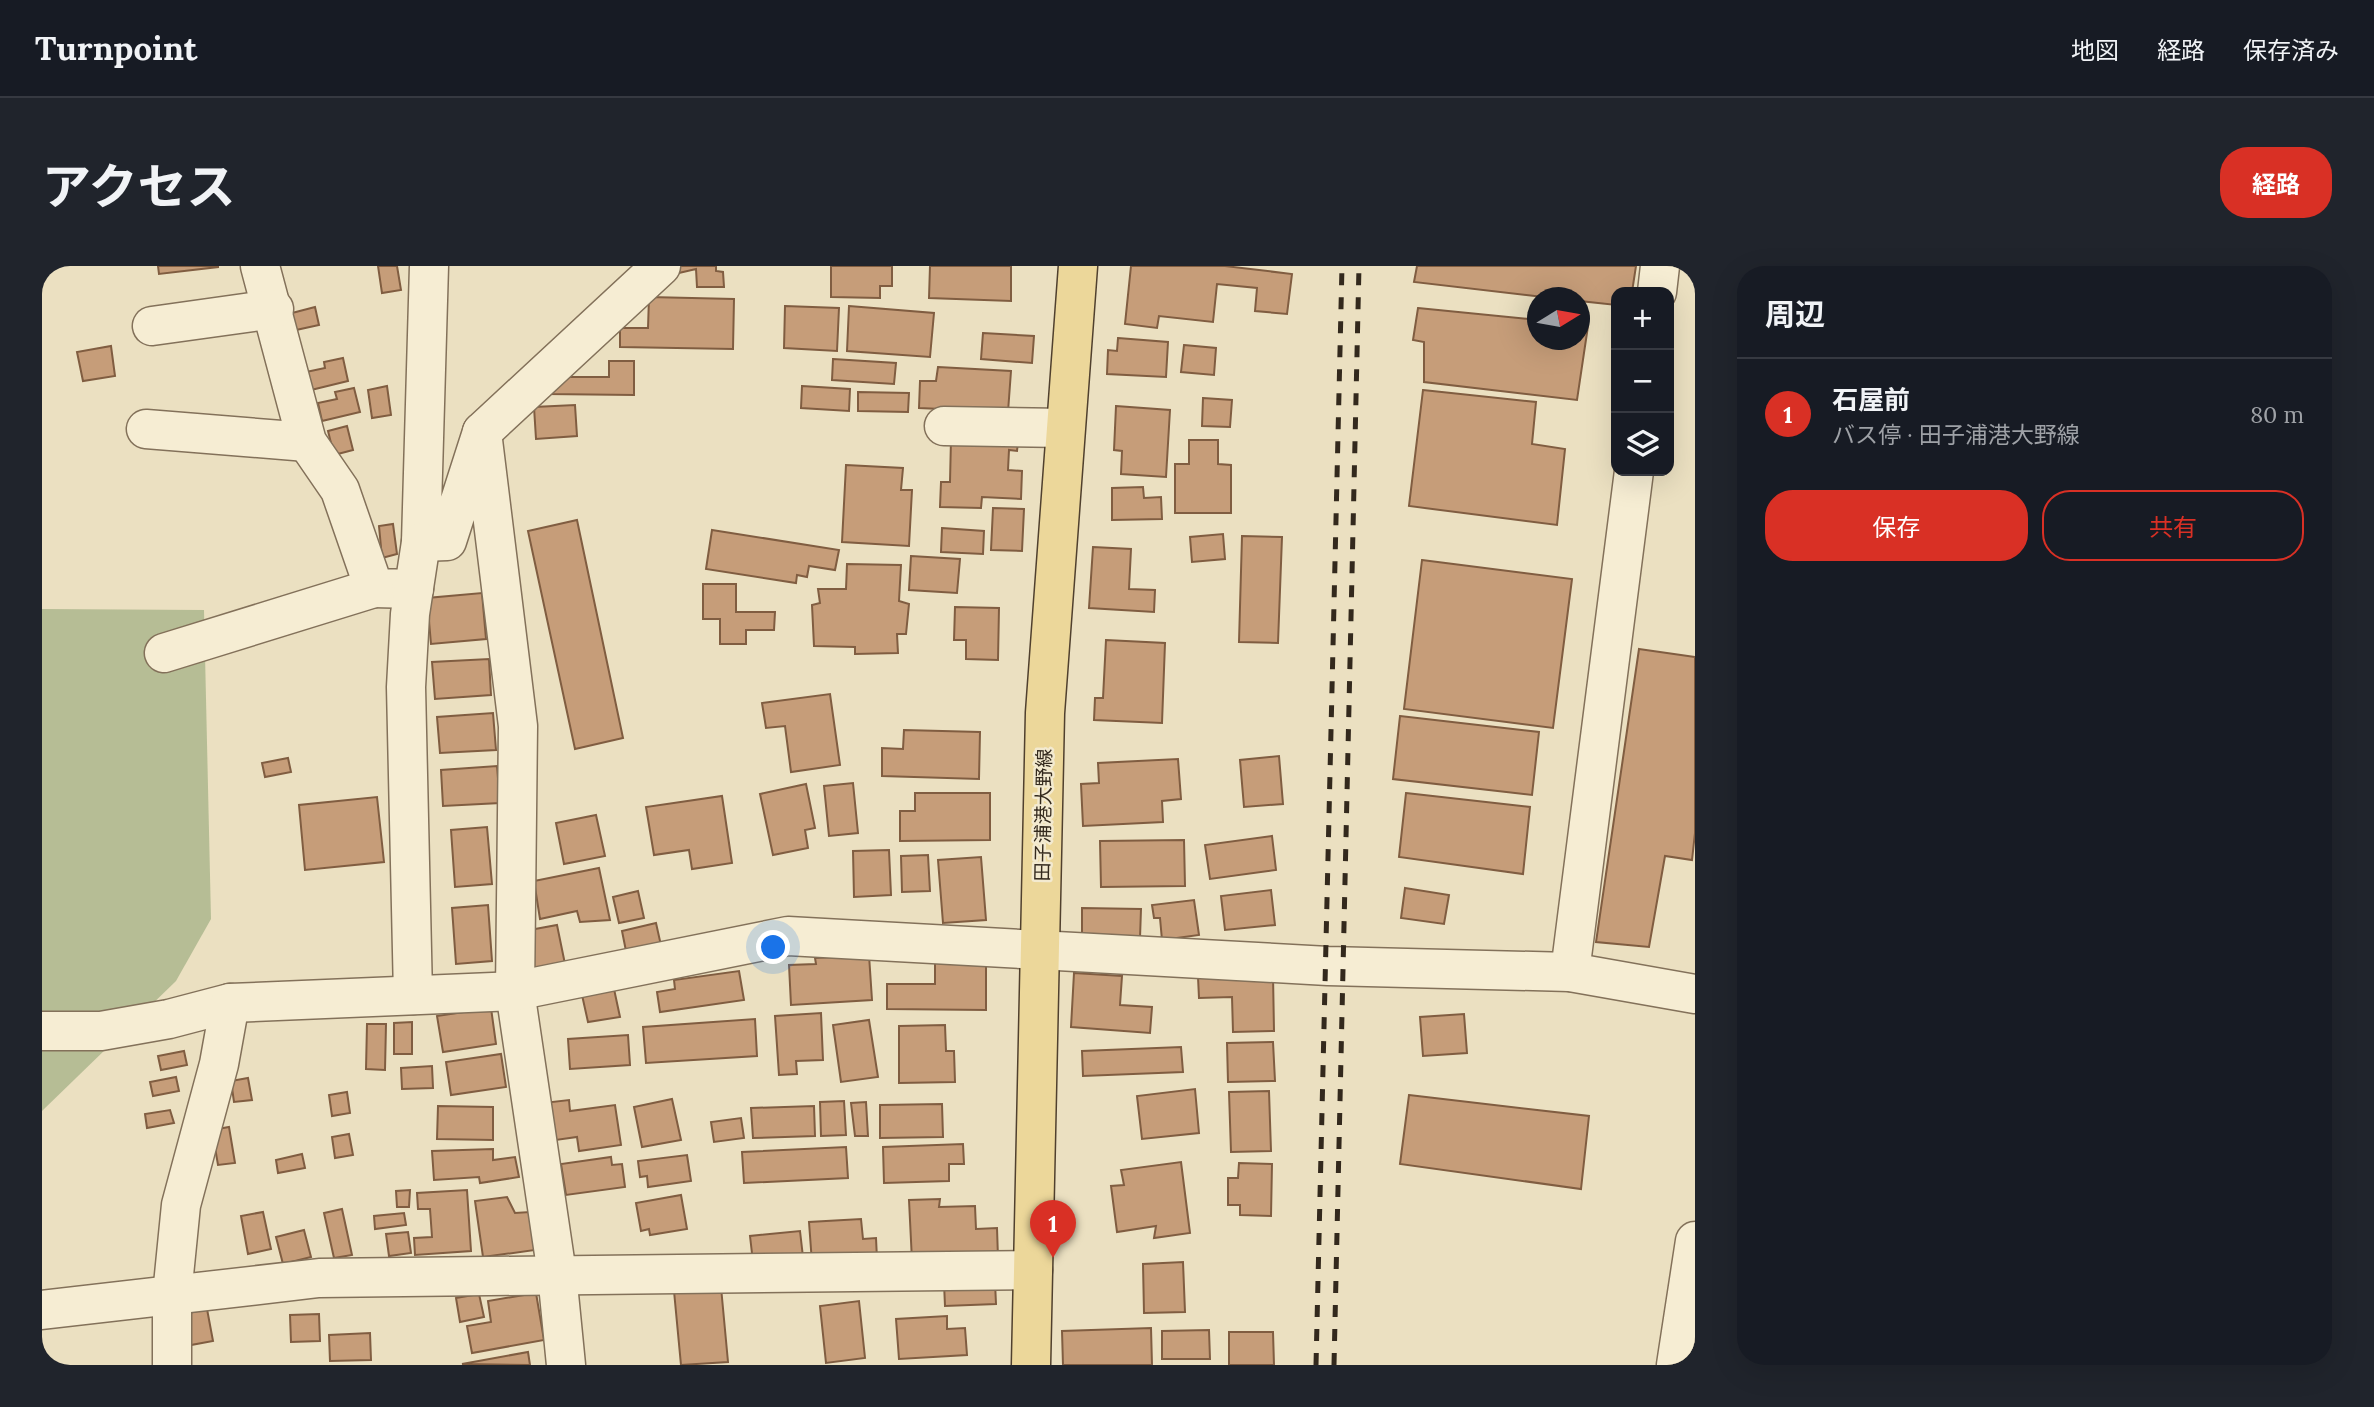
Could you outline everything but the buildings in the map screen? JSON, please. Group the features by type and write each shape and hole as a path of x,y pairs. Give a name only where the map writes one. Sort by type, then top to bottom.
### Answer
{"main road":[{"name":"田子浦港大野線","path":"1031,1365 1042,952 1045,713 1078,266"}],"street":[{"path":"260,266 274,309 307,442 340,490 374,588"},
{"path":"413,995 406,687 414,589 421,542 429,266"},
{"path":"421,542 447,541 482,432 661,266"},
{"path":"1658,287 1661,266"},
{"path":"152,326 274,309"},
{"path":"944,426 1065,428"},
{"path":"146,429 307,442"},
{"path":"482,432 518,726 514,991 557,1274 566,1365"},
{"path":"1570,972 1633,476"},
{"path":"164,653 374,588 414,589"},
{"path":"42,1031 101,1031 169,1019 230,1003 514,991 788,936 1328,966 1570,972 1695,994"},
{"path":"172,1365 172,1295 181,1205 219,1064 230,1003"},
{"path":"1676,1365 1695,1241"},
{"path":"42,1310 319,1278 1033,1270"}],"green space":[{"path":"42,609 204,610 211,919 176,981 42,1111"}],"railway":[{"path":"1316,1365 1342,266"},
{"path":"1334,1365 1359,266"}],"place":[{"name":"石屋前","path":"1053,1258"}]}
